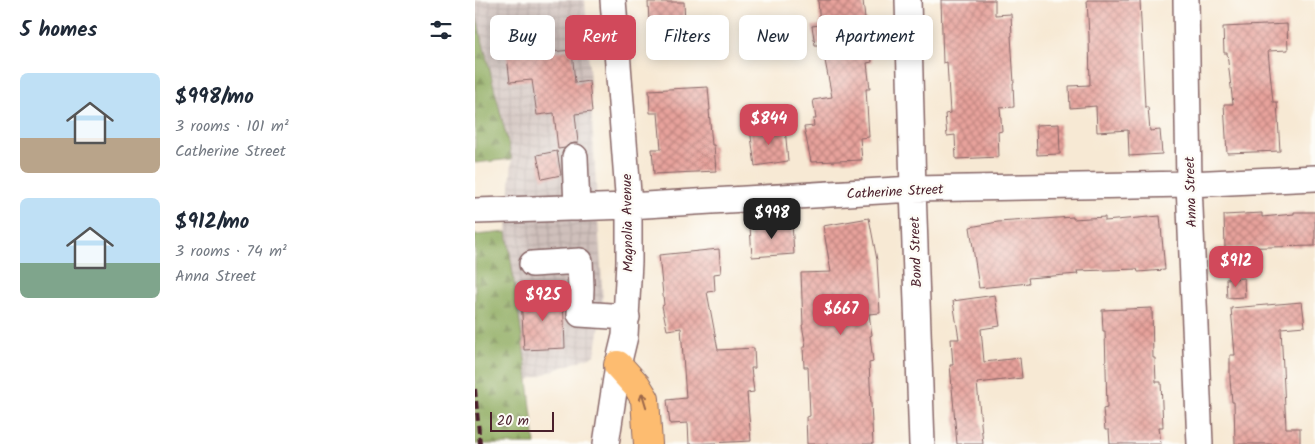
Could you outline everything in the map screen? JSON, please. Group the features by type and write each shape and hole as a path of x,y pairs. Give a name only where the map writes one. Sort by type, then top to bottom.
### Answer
{"highway":[{"path":"617,365 637,386 645,399 648,444"}],"street":[{"name":"Magnolia Avenue","path":"606,444 617,365 625,336 629,262 629,206 613,0"},
{"name":"Bond Street","path":"908,0 922,444"},
{"name":"Anna Street","path":"1186,0 1189,184 1200,444"},
{"path":"575,157 577,208"},
{"name":"Catherine Street","path":"475,211 629,206 913,190 1189,184 1315,178"},
{"path":"533,264 580,261 580,314 627,317"}],"shaded area":[{"path":"475,0 585,0 586,15 565,15 565,60 589,60 603,303 598,338 595,355 528,380 507,232 512,159 475,11"}],"green space":[{"path":"475,11 512,159 475,163"},
{"path":"507,232 535,444 475,444 475,235"}],"building":[{"path":"818,0 863,0 865,15 819,15"},
{"path":"941,0 995,0 995,15 1011,14 1014,107 1000,108 1002,131 998,132 999,157 956,159 955,135 947,136 945,114 950,113 947,62 943,63"},
{"path":"1087,0 1140,0 1145,107 1148,107 1150,131 1160,130 1162,154 1129,156 1128,130 1097,132 1096,106 1070,108 1069,86 1090,85"},
{"path":"648,2 684,2 685,15 649,15"},
{"path":"1287,24 1288,50 1268,51 1273,102 1277,102 1280,151 1227,153 1224,104 1233,104 1227,53 1224,53 1223,27"},
{"path":"817,25 817,45 815,45 812,26"},
{"path":"565,51 565,60 573,60 575,83 589,81 592,112 575,114 578,143 558,149 554,113 537,115 532,80 510,82 507,60 555,60 555,52"},
{"path":"825,60 872,60 872,62 867,63 870,89 866,89 869,137 860,138 862,160 811,162 804,127 814,126 813,119 816,119 813,100 832,97"},
{"path":"708,87 712,145 714,145 716,171 654,174 652,149 661,149 658,113 650,113 649,90"},
{"path":"1059,124 1060,154 1037,155 1036,125"},
{"path":"769,126 770,129 785,128 788,161 755,166 750,129"},
{"path":"557,151 561,175 542,179 537,155"},
{"path":"1294,212 1315,212 1315,246 1225,248 1224,215 1262,213 1262,217 1294,214"},
{"path":"1160,216 1165,270 1138,272 1137,269 1077,271 1078,274 1028,278 1029,283 979,288 970,227 998,222 1073,217 1073,219 1105,217 1105,221"},
{"path":"869,218 877,260 880,313 869,314 873,362 869,363 873,444 807,444 806,417 810,416 808,367 804,367 803,347 806,347 802,325 801,273 831,272 823,226"},
{"path":"792,223 794,254 752,257 750,226"},
{"path":"719,249 721,273 714,274 715,291 707,292 718,350 754,348 755,368 751,368 754,392 747,393 751,441 689,444 688,423 670,424 667,400 686,398 681,328 667,330 662,306 664,305 659,255"},
{"path":"1244,278 1245,297 1227,298 1226,279"},
{"path":"563,295 565,348 524,350 521,297"},
{"path":"995,295 1000,326 981,329 984,362 1020,358 1022,378 977,383 983,444 957,444 950,365 953,365 951,339 959,339 953,301"},
{"path":"1302,302 1305,326 1281,328 1286,428 1300,428 1300,444 1235,444 1234,402 1232,402 1230,380 1230,355 1235,355 1231,308"},
{"path":"1152,308 1153,358 1155,358 1156,382 1161,382 1163,427 1159,427 1161,444 1110,444 1109,430 1105,430 1103,409 1107,408 1105,331 1103,331 1102,310"}],"railway":[{"path":"475,389 480,444"}]}
